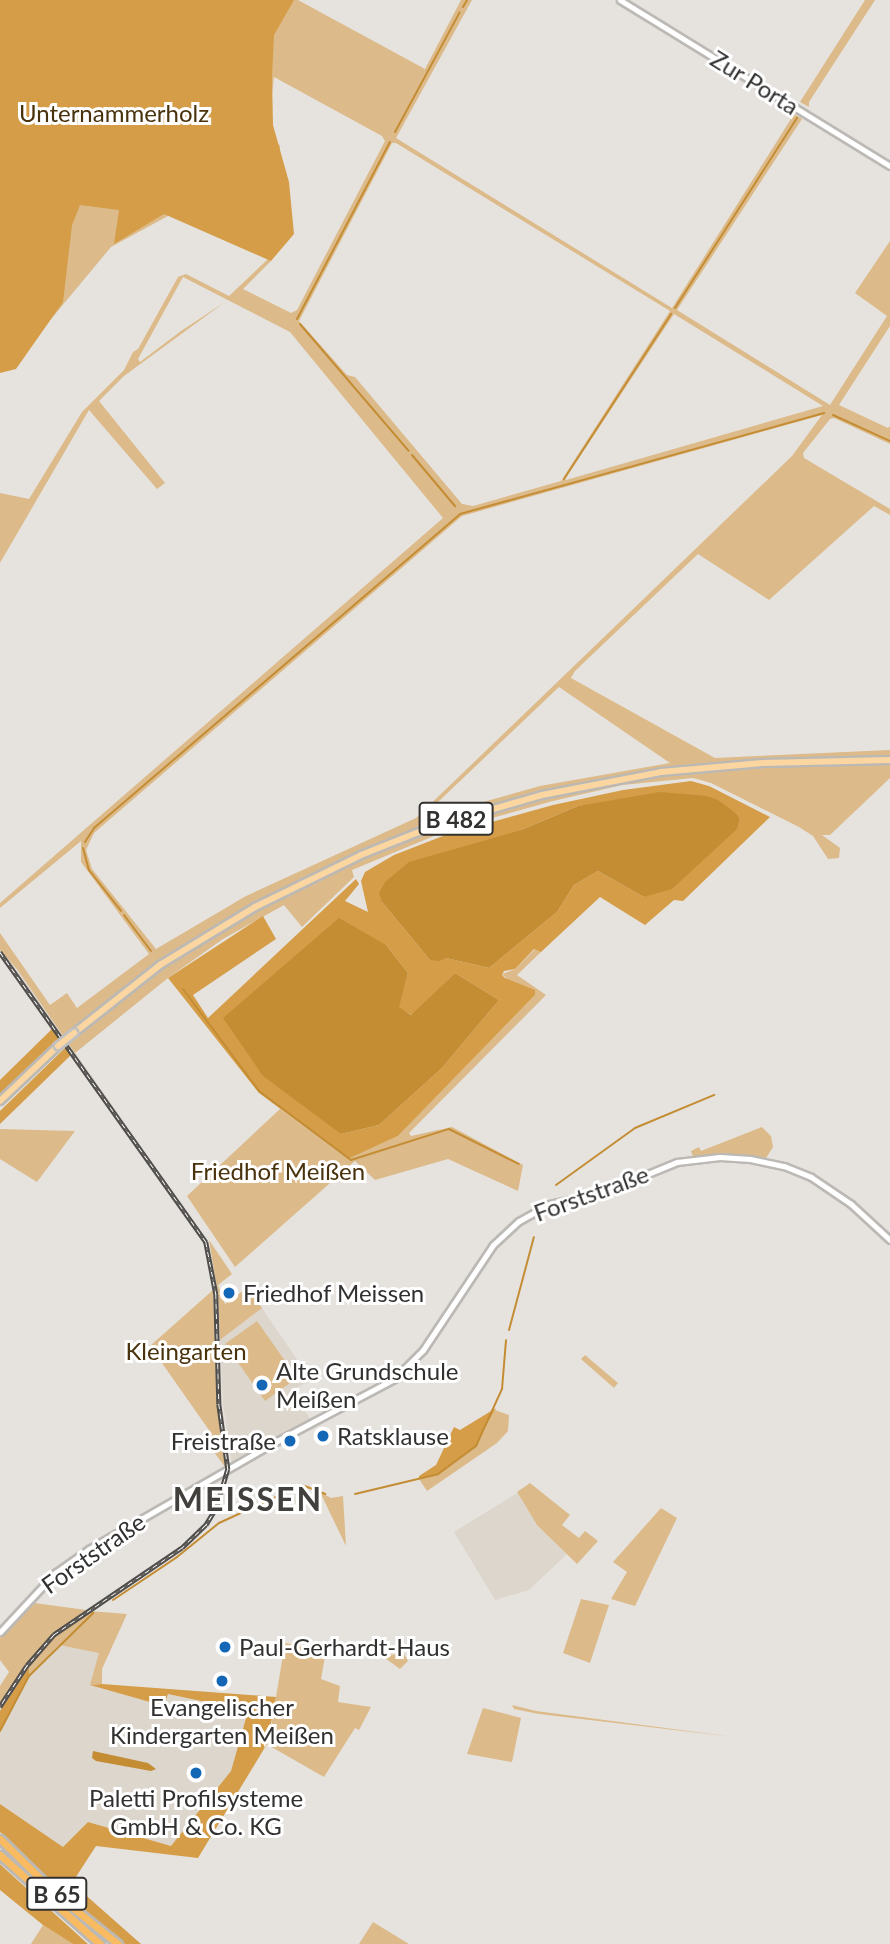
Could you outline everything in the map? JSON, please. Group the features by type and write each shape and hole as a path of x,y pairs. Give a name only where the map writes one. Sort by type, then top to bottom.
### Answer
{"highway":[{"name":"B 65","path":"0,1839 57,1895 118,1944"},
{"name":"B 65","path":"0,1854 100,1944"}],"main road":[{"name":"B 482","path":"0,1101 58,1046 160,965 255,906 360,855 435,826 541,795 661,772 763,763 890,760"}],"street":[{"name":"Zur Porta","path":"620,0 890,166"},
{"name":"Forststraße","path":"0,1632 55,1573 117,1532 394,1379 429,1342 493,1245 519,1221 550,1204 606,1191 677,1162 720,1157 750,1159 784,1166 811,1177 850,1204 890,1240"}],"shaded area":[{"path":"660,792 707,796 718,800 740,818 737,829 672,889 644,897 598,871 574,885 557,912 489,968 446,958 439,961 430,960 382,902 379,893 385,882 409,862 521,830 578,806"},
{"path":"339,918 386,945 408,973 399,1007 411,1015 455,973 499,1000 442,1068 379,1125 341,1134 263,1076 223,1018"},
{"path":"0,950 17,969 207,1241 218,1294 222,1404 230,1468 218,1507 207,1527 183,1550 55,1636 29,1667 0,1711 0,1705 26,1665 54,1634 181,1547 204,1524 216,1506 226,1468 217,1404 213,1290 204,1243 0,956"},
{"name":"Alte Grundschule Meißen","path":"262,1308 311,1380 291,1391 312,1421 232,1464 223,1404 220,1340"},
{"path":"517,1493 537,1525 567,1554 529,1590 495,1600 454,1532"},
{"path":"59,1645 100,1653 91,1685 164,1706 168,1694 248,1711 231,1771 171,1846 88,1822 63,1847 0,1804 0,1732 29,1676"},
{"path":"93,1751 148,1763 156,1769 151,1771 96,1761 92,1758"}],"green space":[{"path":"0,0 298,0 425,69 461,0 472,0 396,138 672,308 794,114 802,119 677,310 830,405 887,316 855,293 890,241 890,326 839,405 888,428 890,426 890,444 834,418 830,419 803,453 804,458 890,509 890,515 874,506 769,600 698,554 575,671 571,678 715,758 890,750 890,778 830,835 822,835 840,848 839,858 828,859 813,836 799,827 711,783 693,778 622,785 446,831 352,870 354,877 302,927 284,905 223,939 168,978 75,1053 17,969 0,950 0,933 50,1005 67,993 77,1008 149,954 81,862 81,841 0,908 0,903 443,518 290,332 183,277 138,359 140,362 225,302 124,376 99,401 165,483 157,489 89,410 0,563 0,493 29,499 82,412 124,370 178,277 186,274 229,296 268,259 271,261 243,289 291,313 297,310 385,141 382,136 274,77 268,129 280,146 280,155 111,247 12,366","holes":["392,143 670,311 561,481 473,506 462,504 355,377 347,375 299,321","674,314 823,406 566,480","822,415 792,456 416,818 246,896 156,949 92,869 86,850 94,833 462,516","559,687 670,763 540,786 419,820"]},
{"name":"Unternammerholz","path":"0,0 294,0 274,35 272,77 273,125 289,182 294,234 271,261 164,214 114,244 119,210 80,205 72,225 63,302 16,369 0,373"},
{"path":"865,0 875,0 809,102 809,107 800,102"},
{"path":"691,781 709,786 770,817 683,901 674,900 645,925 600,897 541,952 534,949 515,969 504,971 502,975 505,978 535,990 535,995 398,1136 348,1159 259,1093 168,978 263,916 276,939 193,995 208,1018 356,879 359,884 345,901 368,912 361,881 365,872 394,855 448,834 553,805 623,790","holes":["707,796 737,814 740,818 736,829 644,897 598,871 574,885 557,912 489,968 446,958 430,960 382,902 521,830 578,806","386,945 408,973 398,1008 412,1015 455,973 499,1000 442,1068 379,1125 341,1134"]},
{"name":"Friedhof Meißen","path":"535,949 541,952 517,975 546,995 409,1133 411,1136 452,1127 523,1165 518,1191 448,1159 375,1180 355,1161 235,1267 187,1196 280,1109 348,1159 398,1136 535,995 529,988 510,982 502,974 515,969"},
{"path":"53,1028 60,1037 0,1096 0,1080"},
{"path":"67,1046 72,1054 0,1124 0,1111"},
{"path":"762,1127 771,1136 773,1147 766,1158 723,1154 693,1157 691,1151 699,1147 701,1151"},
{"path":"0,1129 75,1131 37,1182 0,1159"},
{"path":"209,1240 232,1274 218,1285 225,1304 248,1287 262,1308 220,1340 218,1294"},
{"name":"Kleingarten","path":"213,1290 217,1404 226,1468 204,1439 211,1433 150,1346"},
{"path":"257,1321 297,1378 265,1401 225,1344"},
{"path":"585,1355 618,1383 614,1388 581,1359"},
{"path":"496,1408 474,1448 439,1475 419,1479 419,1476 436,1465 454,1427 460,1430"},
{"path":"495,1410 509,1415 508,1431 497,1443 427,1491 419,1479 439,1475 474,1448"},
{"path":"530,1483 570,1515 562,1525 579,1538 585,1531 598,1541 577,1564 537,1525 517,1492"},
{"path":"320,1492 331,1498 343,1496 346,1546"},
{"path":"661,1508 677,1518 635,1606 611,1599 627,1572 613,1562"},
{"path":"581,1599 609,1605 590,1663 563,1653"},
{"path":"35,1603 86,1610 54,1634 26,1665 0,1705 0,1686 9,1672 0,1660 0,1638"},
{"path":"89,1611 127,1614 102,1669 102,1684 90,1685 99,1653 59,1645 29,1676 29,1667 55,1636"},
{"path":"285,1643 326,1651 321,1679 340,1686 338,1702 371,1707 359,1730 355,1728 324,1777 268,1745"},
{"path":"404,1654 408,1661 400,1669 385,1658 386,1655"},
{"path":"29,1667 29,1676 0,1732 0,1711"},
{"path":"90,1685 276,1697 267,1744 198,1858 96,1846 72,1883 141,1944 125,1944 56,1886 0,1832 0,1804 63,1847 88,1822 171,1846 231,1771 248,1711 168,1694 164,1706"},
{"path":"512,1705 536,1711 734,1737 539,1714 514,1709"},
{"path":"483,1708 521,1718 512,1762 467,1754"},
{"path":"0,1864 88,1944 73,1944 43,1925 0,1890"},
{"path":"373,1922 409,1944 359,1944"},
{"path":"43,1925 73,1944 31,1944"}],"waterway":[{"path":"463,7 467,0"},
{"path":"395,132 460,12"},
{"path":"675,308 797,118"},
{"path":"297,319 390,142"},
{"path":"564,479 671,314"},
{"path":"300,324 409,451"},
{"path":"85,842 94,828 460,514 824,413"},
{"path":"833,415 890,441"},
{"path":"412,455 455,506"},
{"path":"83,848 89,870 121,911"},
{"path":"124,915 151,951"},
{"path":"183,989 259,1091 351,1160 449,1129 519,1164"},
{"path":"556,1185 635,1128 714,1095"},
{"path":"509,1330 534,1237"},
{"path":"355,1494 438,1474 476,1446 502,1389 506,1340"},
{"path":"113,1600 177,1557 219,1523 302,1485 325,1494"},
{"path":"0,1731 29,1676 93,1613"}],"railway":[{"path":"0,952 206,1242 216,1294 219,1404 228,1469 217,1507 206,1525 182,1548 54,1635 27,1666 0,1707"}],"place":[{"name":"Friedhof Meissen","path":"229,1293"},
{"name":"Alte Grundschule Meißen","path":"262,1385"},
{"name":"Ratsklause","path":"323,1436"},
{"name":"Freistraße","path":"290,1441"},
{"name":"Paul-Gerhardt-Haus","path":"225,1647"},
{"name":"Evangelischer Kindergarten Meißen","path":"222,1681"},
{"name":"Paletti Profilsysteme GmbH & Co. KG","path":"196,1773"}],"district":[{"name":"MEISSEN","path":"248,1499"}]}
